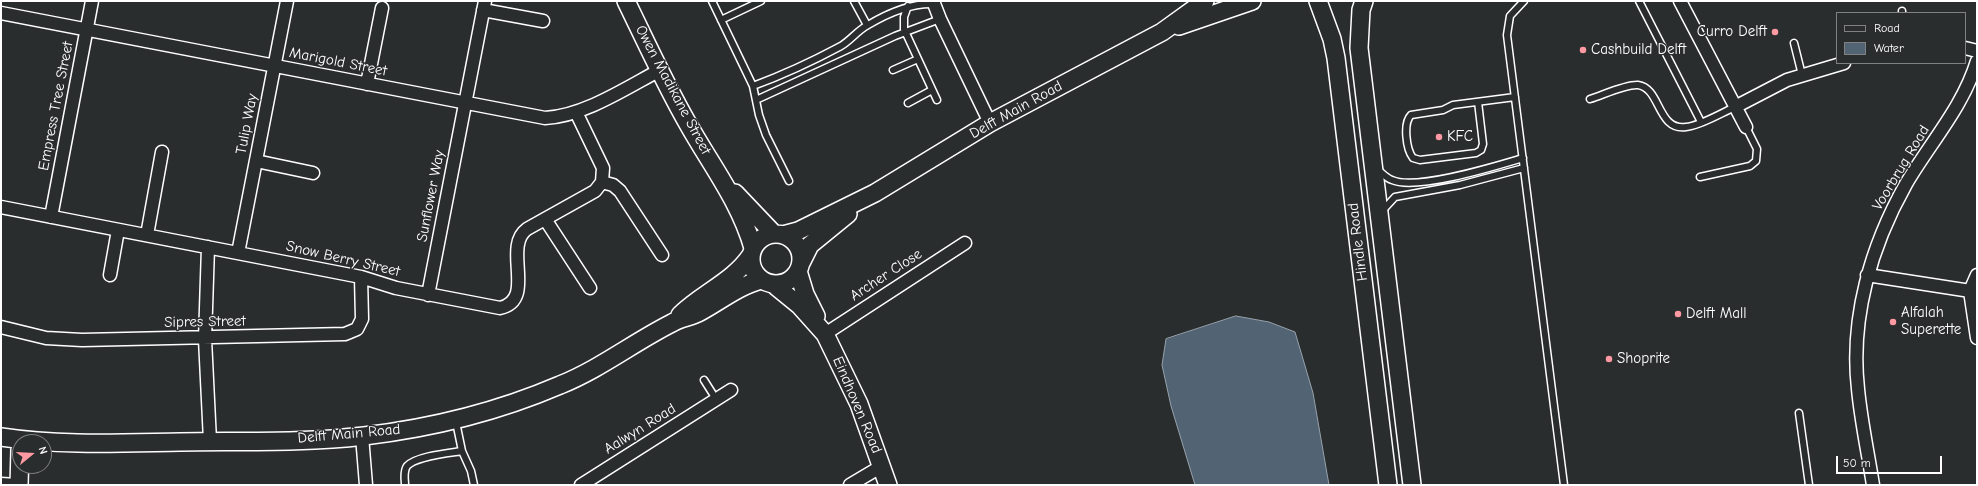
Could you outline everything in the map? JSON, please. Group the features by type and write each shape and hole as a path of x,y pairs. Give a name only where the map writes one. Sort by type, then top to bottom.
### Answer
{"street":[{"name":"Empress Tree Street","path":"51,217 92,1"},
{"name":"Tulip Way","path":"238,253 287,1"},
{"name":"Owen Madikane Street","path":"626,1 687,123 722,178 748,232 752,251"},
{"name":"Delft Main Road","path":"779,234 798,231 874,193 990,123 1162,32 1206,1"},
{"name":"Delft Main Road","path":"1162,32 1252,1"},
{"name":"Hindle Road","path":"1318,1 1332,39 1336,58 1388,485"},
{"name":"Hindle Road","path":"1364,1 1359,48 1412,485"},
{"path":"1680,1 1746,127"},
{"path":"934,2 940,19 990,123"},
{"path":"484,5 543,21"},
{"name":"Sunflower Way","path":"428,295 484,5"},
{"path":"367,84 382,8"},
{"name":"Marigold Street","path":"1,13 545,118 563,116 576,112 660,70"},
{"path":"1966,48 1977,51"},
{"name":"Voorbrug Road","path":"1873,485 1857,379 1859,321 1867,275 1872,259 1893,209 1912,174 1962,98 1977,61"},
{"path":"1735,107 1787,80 1840,64"},
{"path":"576,112 603,168 602,182 613,185 620,191 662,255"},
{"path":"147,235 162,152"},
{"path":"256,161 313,173"},
{"name":"Owen Madikane Street","path":"722,178 779,234"},
{"name":"Snow Berry Street","path":"1,207 361,277 396,288 500,308 511,304 517,295 518,240 524,231 595,191 602,182"},
{"name":"Delft Main Road","path":"799,267 810,245 874,193"},
{"path":"545,219 590,288"},
{"path":"110,275 118,230"},
{"path":"779,234 791,239 797,246 801,254 799,267 788,282 767,282 752,269 752,251 762,238 779,234"},
{"name":"Archer Close","path":"823,331 965,242"},
{"path":"208,247 205,339 210,441"},
{"name":"Delft Main Road","path":"673,322 691,304 732,277 744,265 752,251"},
{"name":"Eindhoven Road","path":"799,267 805,294 859,404 888,485"},
{"path":"1867,275 1974,292"},
{"path":"1977,275 1974,292 1977,338"},
{"name":"Sipres Street","path":"1,327 46,338 66,340 205,339 338,335 352,332 360,325 362,319 361,277"},
{"name":"Delft Main Road","path":"52,443 210,441 362,436 425,427 456,420 519,402 563,384 606,362 673,322 697,314 739,288 767,282"},
{"name":"Eindhoven Road","path":"767,282 790,296 823,331"},
{"name":"Aalwyn Road","path":"588,483 731,390"},
{"path":"362,436 366,485"},
{"name":"Delft Main Road","path":"1,437 12,441"},
{"path":"850,485 882,466"},
{"path":"19,474 19,484"}],"lane":[{"path":"712,1 753,86 766,135 789,181"},
{"path":"721,20 761,1"},
{"path":"854,1 867,25"},
{"path":"1524,1 1514,10 1507,29 1564,485"},
{"path":"1640,1 1701,122"},
{"path":"753,86 773,79 840,46 856,36 867,25 908,6 934,2"},
{"path":"908,6 904,20 905,33 937,100"},
{"path":"756,100 905,33 940,19"},
{"path":"1794,43 1802,75"},
{"path":"894,70 918,59"},
{"path":"1590,99 1631,86 1642,86 1649,91 1670,123 1676,126 1687,127 1735,107"},
{"path":"908,103 932,90"},
{"path":"1478,102 1483,144 1481,150 1476,153 1420,160 1413,158 1410,151 1406,126 1411,115 1442,110 1453,105 1515,97"},
{"path":"1700,177 1750,166 1756,161 1757,149 1746,127"},
{"path":"1372,163 1383,175 1392,180 1410,182 1456,176 1523,158"},
{"path":"1380,222 1386,205 1395,197 1460,185 1524,168"},
{"path":"704,380 716,399"},
{"path":"1799,413 1809,485"},
{"path":"456,420 462,451 471,471 474,485"},
{"path":"405,485 404,472 406,467 414,461 462,451"},
{"path":"1,481 19,484"}],"water":[{"path":"1236,316 1269,322 1295,332 1313,393 1329,485 1195,485 1171,406 1162,365 1166,339"}],"place":[{"name":"Curro Delft","path":"1775,32"},
{"name":"Cashbuild Delft","path":"1583,50"},
{"name":"KFC","path":"1439,137"},
{"name":"Delft Mall","path":"1678,314"},
{"name":"Alfalah Superette","path":"1893,322"},
{"name":"Shoprite","path":"1609,359"}]}
